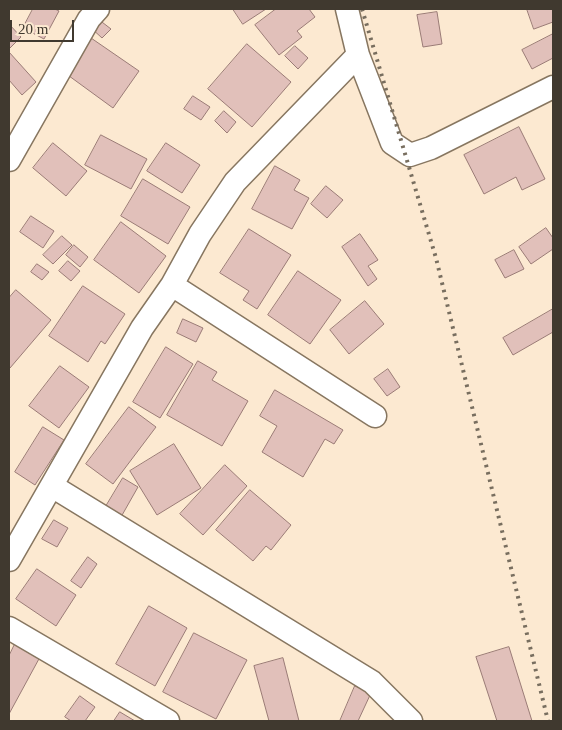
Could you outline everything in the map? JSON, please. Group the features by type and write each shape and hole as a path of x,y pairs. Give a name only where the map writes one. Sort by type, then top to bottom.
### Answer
{"street":[{"path":"9,160 96,9"},
{"path":"347,9 358,55 392,143 410,155 431,148 550,96"},
{"path":"9,560 142,328 172,285 200,234 235,182 358,55"},
{"path":"172,285 375,416"},
{"path":"52,486 372,682 411,721"},
{"path":"9,628 168,721"}],"building":[{"path":"33,9 55,9 59,11 44,39 23,28"},
{"path":"233,9 266,9 243,24"},
{"path":"276,9 309,9 315,17 297,31 302,37 279,55 255,25"},
{"path":"527,9 553,9 553,22 534,29"},
{"path":"437,12 442,44 423,47 417,15"},
{"path":"98,19 111,29 102,38 90,27"},
{"path":"9,24 21,37 9,49"},
{"path":"553,34 553,58 532,69 522,50"},
{"path":"91,38 139,71 113,108 65,73"},
{"path":"247,44 291,82 252,127 208,89"},
{"path":"295,46 308,58 298,69 285,56"},
{"path":"9,52 36,82 22,95 9,80"},
{"path":"193,96 210,107 201,120 184,109"},
{"path":"224,111 236,122 227,133 215,121"},
{"path":"519,127 545,179 522,190 516,177 484,194 464,155"},
{"path":"101,135 147,159 131,189 85,165"},
{"path":"53,143 87,171 66,196 33,168"},
{"path":"166,143 200,165 182,193 147,171"},
{"path":"275,166 300,180 294,190 309,198 292,229 252,209"},
{"path":"143,179 190,207 168,244 121,216"},
{"path":"326,186 343,200 327,218 311,204"},
{"path":"31,216 54,231 43,248 20,232"},
{"path":"121,222 166,256 139,293 94,260"},
{"path":"546,228 553,238 553,249 531,264 519,247"},
{"path":"249,229 291,255 257,309 243,300 249,291 220,273"},
{"path":"360,234 378,260 368,266 377,279 368,286 342,247"},
{"path":"62,236 72,245 53,264 43,255"},
{"path":"74,245 88,257 80,267 66,255"},
{"path":"514,250 524,269 505,278 495,260"},
{"path":"68,261 80,271 71,281 59,271"},
{"path":"37,264 49,272 42,280 31,272"},
{"path":"298,271 341,300 310,344 268,315"},
{"path":"83,286 125,314 105,344 101,341 88,362 49,336"},
{"path":"16,290 51,320 10,368 9,298"},
{"path":"365,301 384,324 349,354 330,330"},
{"path":"553,309 553,332 513,355 503,338"},
{"path":"183,319 203,328 196,342 177,333"},
{"path":"166,347 193,364 160,418 133,402"},
{"path":"198,361 217,372 212,380 248,401 222,446 167,415"},
{"path":"60,366 89,387 59,428 29,406"},
{"path":"388,369 400,387 387,396 374,379"},
{"path":"275,390 343,430 334,444 325,439 303,477 262,452 277,426 260,416"},
{"path":"129,407 156,427 113,484 86,464"},
{"path":"43,427 64,440 35,485 15,472"},
{"path":"174,444 201,488 157,515 130,471"},
{"path":"225,465 247,486 203,535 180,514"},
{"path":"123,478 138,487 121,517 105,508"},
{"path":"250,490 291,525 271,550 266,546 253,561 216,530"},
{"path":"54,520 68,528 57,547 42,539"},
{"path":"88,557 97,564 81,588 71,581"},
{"path":"37,569 76,595 56,626 16,599"},
{"path":"149,606 187,628 155,686 116,664"},
{"path":"194,633 247,660 216,719 163,692"},
{"path":"15,644 40,657 9,714 9,656"},
{"path":"509,647 532,721 497,721 476,657"},
{"path":"283,658 299,721 269,721 254,666"},
{"path":"355,686 371,693 358,721 340,721"},
{"path":"80,696 95,707 85,721 71,721 65,717"},
{"path":"120,712 135,721 114,721"}],"railway":[{"path":"362,9 436,258 548,721"}]}
